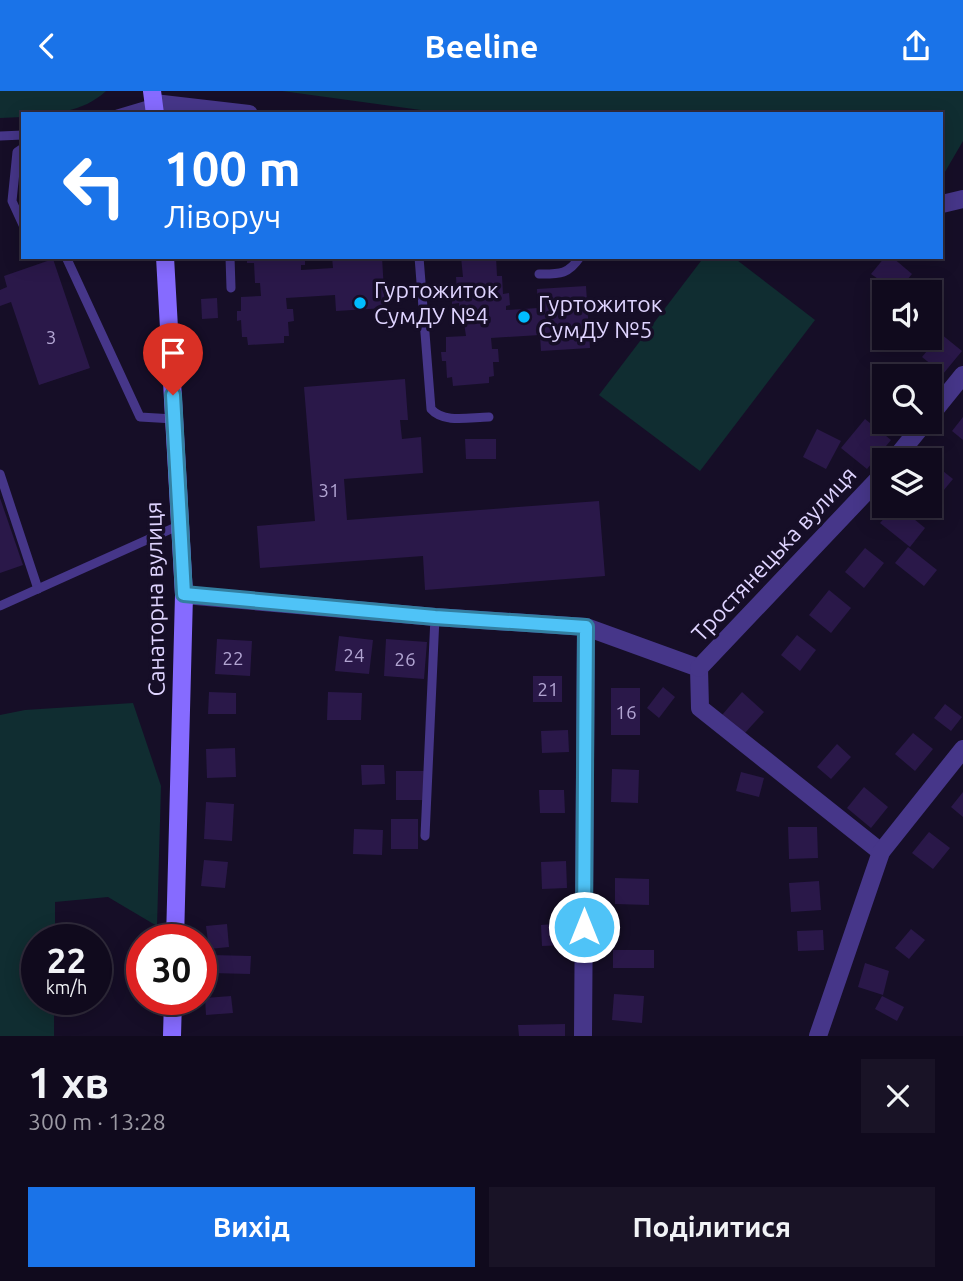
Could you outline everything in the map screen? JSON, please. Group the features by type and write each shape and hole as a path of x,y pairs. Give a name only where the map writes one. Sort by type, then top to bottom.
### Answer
{"main road":[{"name":"Санаторна вулиця","path":"165,259 184,594 175,924"},
{"path":"172,1036 173,1015"}],"street":[{"path":"154,103 227,112"},
{"path":"943,204 963,199"},
{"path":"942,401 963,375"},
{"path":"904,448 915,434"},
{"name":"Тростянецька вулиця","path":"699,668 872,486"},
{"path":"184,594 435,617 586,627 699,668 700,708 880,852"},
{"path":"583,1036 586,627"},
{"path":"818,1036 880,852 963,749"}],"lane":[{"path":"124,112 154,103"},
{"path":"0,136 21,135"},
{"path":"21,149 17,152 12,201 21,221"},
{"path":"67,259 140,417 174,419"},
{"path":"230,259 231,288"},
{"path":"419,259 431,409 437,416 444,418 489,417"},
{"path":"539,274 561,274 573,267 579,259"},
{"path":"0,474 38,589"},
{"path":"0,606 181,524"},
{"path":"425,836 435,617"}],"green space":[{"path":"0,91 106,91 87,104 67,111 21,112 21,117 0,118"},
{"path":"282,91 963,91 963,141 943,175 943,112 435,112"},
{"path":"702,259 736,259 815,320 700,471 599,395"},
{"path":"133,703 161,786 157,924 108,897 55,902 55,924 21,924 21,1015 54,1015 54,1036 0,1036 0,715 25,710"}],"building":[{"path":"53,259 90,368 39,385 11,302 0,306 0,290 7,287 4,276"},
{"name":"Гуртожиток СумДУ №4","path":"247,259 305,259 301,270 333,268 332,259 382,259 385,308 336,311 335,295 286,298 287,309 293,309 294,321 288,322 289,336 284,336 284,343 248,345 247,337 242,337 241,320 237,321 237,311 241,311 241,297 261,296 260,283 255,283 254,263 247,263"},
{"name":"Гуртожиток СумДУ №5","path":"461,259 496,259 497,276 502,276 503,294 509,293 510,305 506,306 506,310 538,308 537,289 586,286 590,348 541,351 540,335 491,338 492,349 498,349 499,362 493,362 494,376 489,377 489,383 453,386 452,377 447,378 446,361 442,361 441,352 446,352 446,337 466,336 464,323 460,324 459,303 452,304 452,292 457,291 456,277 463,277"},
{"path":"883,259 894,259 912,274 907,280 880,280 871,274"},
{"path":"217,298 218,318 202,319 201,299"},
{"path":"942,335 962,351 943,374 942,364 931,364 922,357 928,350 942,350"},
{"path":"405,379 408,420 400,420 402,439 421,437 423,473 344,479 347,520 599,501 605,576 425,590 423,556 260,568 257,526 315,521 304,387"},
{"path":"963,417 963,440 952,431"},
{"path":"865,419 872,425 872,434 884,434 891,440 884,448 872,448 872,463 867,469 841,448"},
{"path":"817,429 841,441 826,469 803,457"},
{"path":"465,439 496,439 496,459 466,459"},
{"path":"942,470 953,479 942,492"},
{"path":"0,498 23,565 0,573"},
{"path":"884,518 913,518 925,528 910,547 880,523"},
{"path":"908,547 937,570 924,586 895,563"},
{"path":"865,548 884,563 864,588 845,572"},
{"path":"829,590 851,608 831,633 809,615"},
{"path":"797,635 816,650 800,671 781,655"},
{"path":"339,636 373,640 369,674 335,671"},
{"path":"217,639 252,641 250,676 215,674"},
{"path":"386,639 427,642 424,679 384,676"},
{"path":"533,676 562,676 562,702 533,702"},
{"path":"663,687 675,697 659,718 647,708"},
{"path":"611,688 640,688 640,735 611,735"},
{"path":"209,692 236,693 236,714 208,714"},
{"path":"328,692 362,693 361,720 327,720"},
{"path":"742,692 764,712 744,734 722,715"},
{"path":"945,704 962,717 951,731 934,718"},
{"path":"568,730 569,752 542,753 541,731"},
{"path":"913,733 933,749 915,771 895,754"},
{"path":"837,744 851,757 831,779 817,767"},
{"path":"235,748 236,777 207,778 206,749"},
{"path":"361,765 384,765 385,784 362,785"},
{"path":"612,769 639,770 638,803 611,802"},
{"path":"396,771 424,771 424,800 396,800"},
{"path":"741,772 764,778 759,797 736,791"},
{"path":"864,787 888,807 871,828 847,808"},
{"path":"539,790 564,790 565,813 540,813"},
{"path":"963,792 963,817 951,807"},
{"path":"206,802 234,804 232,841 204,839"},
{"path":"391,819 418,819 418,849 391,849"},
{"path":"788,827 817,827 818,858 789,859"},
{"path":"354,829 383,830 382,855 353,854"},
{"path":"929,832 950,848 933,869 912,853"},
{"path":"204,860 228,862 225,888 201,886"},
{"path":"566,861 567,888 542,889 541,862"},
{"path":"615,878 649,879 649,905 615,904"},
{"path":"819,881 821,910 791,912 789,883"},
{"path":"566,923 567,945 542,946 541,925"},
{"path":"227,924 229,947 217,948 217,925"},
{"path":"911,929 925,940 909,959 895,948"},
{"path":"823,930 824,950 798,951 797,931"},
{"path":"613,950 654,950 654,968 613,968"},
{"path":"217,955 251,956 250,974 217,973"},
{"path":"865,963 889,971 883,995 858,987"},
{"path":"614,994 644,996 642,1023 612,1020"},
{"path":"231,996 233,1013 217,1014 217,997"},
{"path":"882,996 904,1007 897,1021 875,1009"},
{"path":"565,1024 565,1036 519,1036 518,1025"}],"place":[{"name":"Гуртожиток СумДУ №4","path":"360,303"},
{"name":"Гуртожиток СумДУ №5","path":"524,317"}],"route":[{"path":"173,395 184,594 435,617 586,627 584,927"}]}
